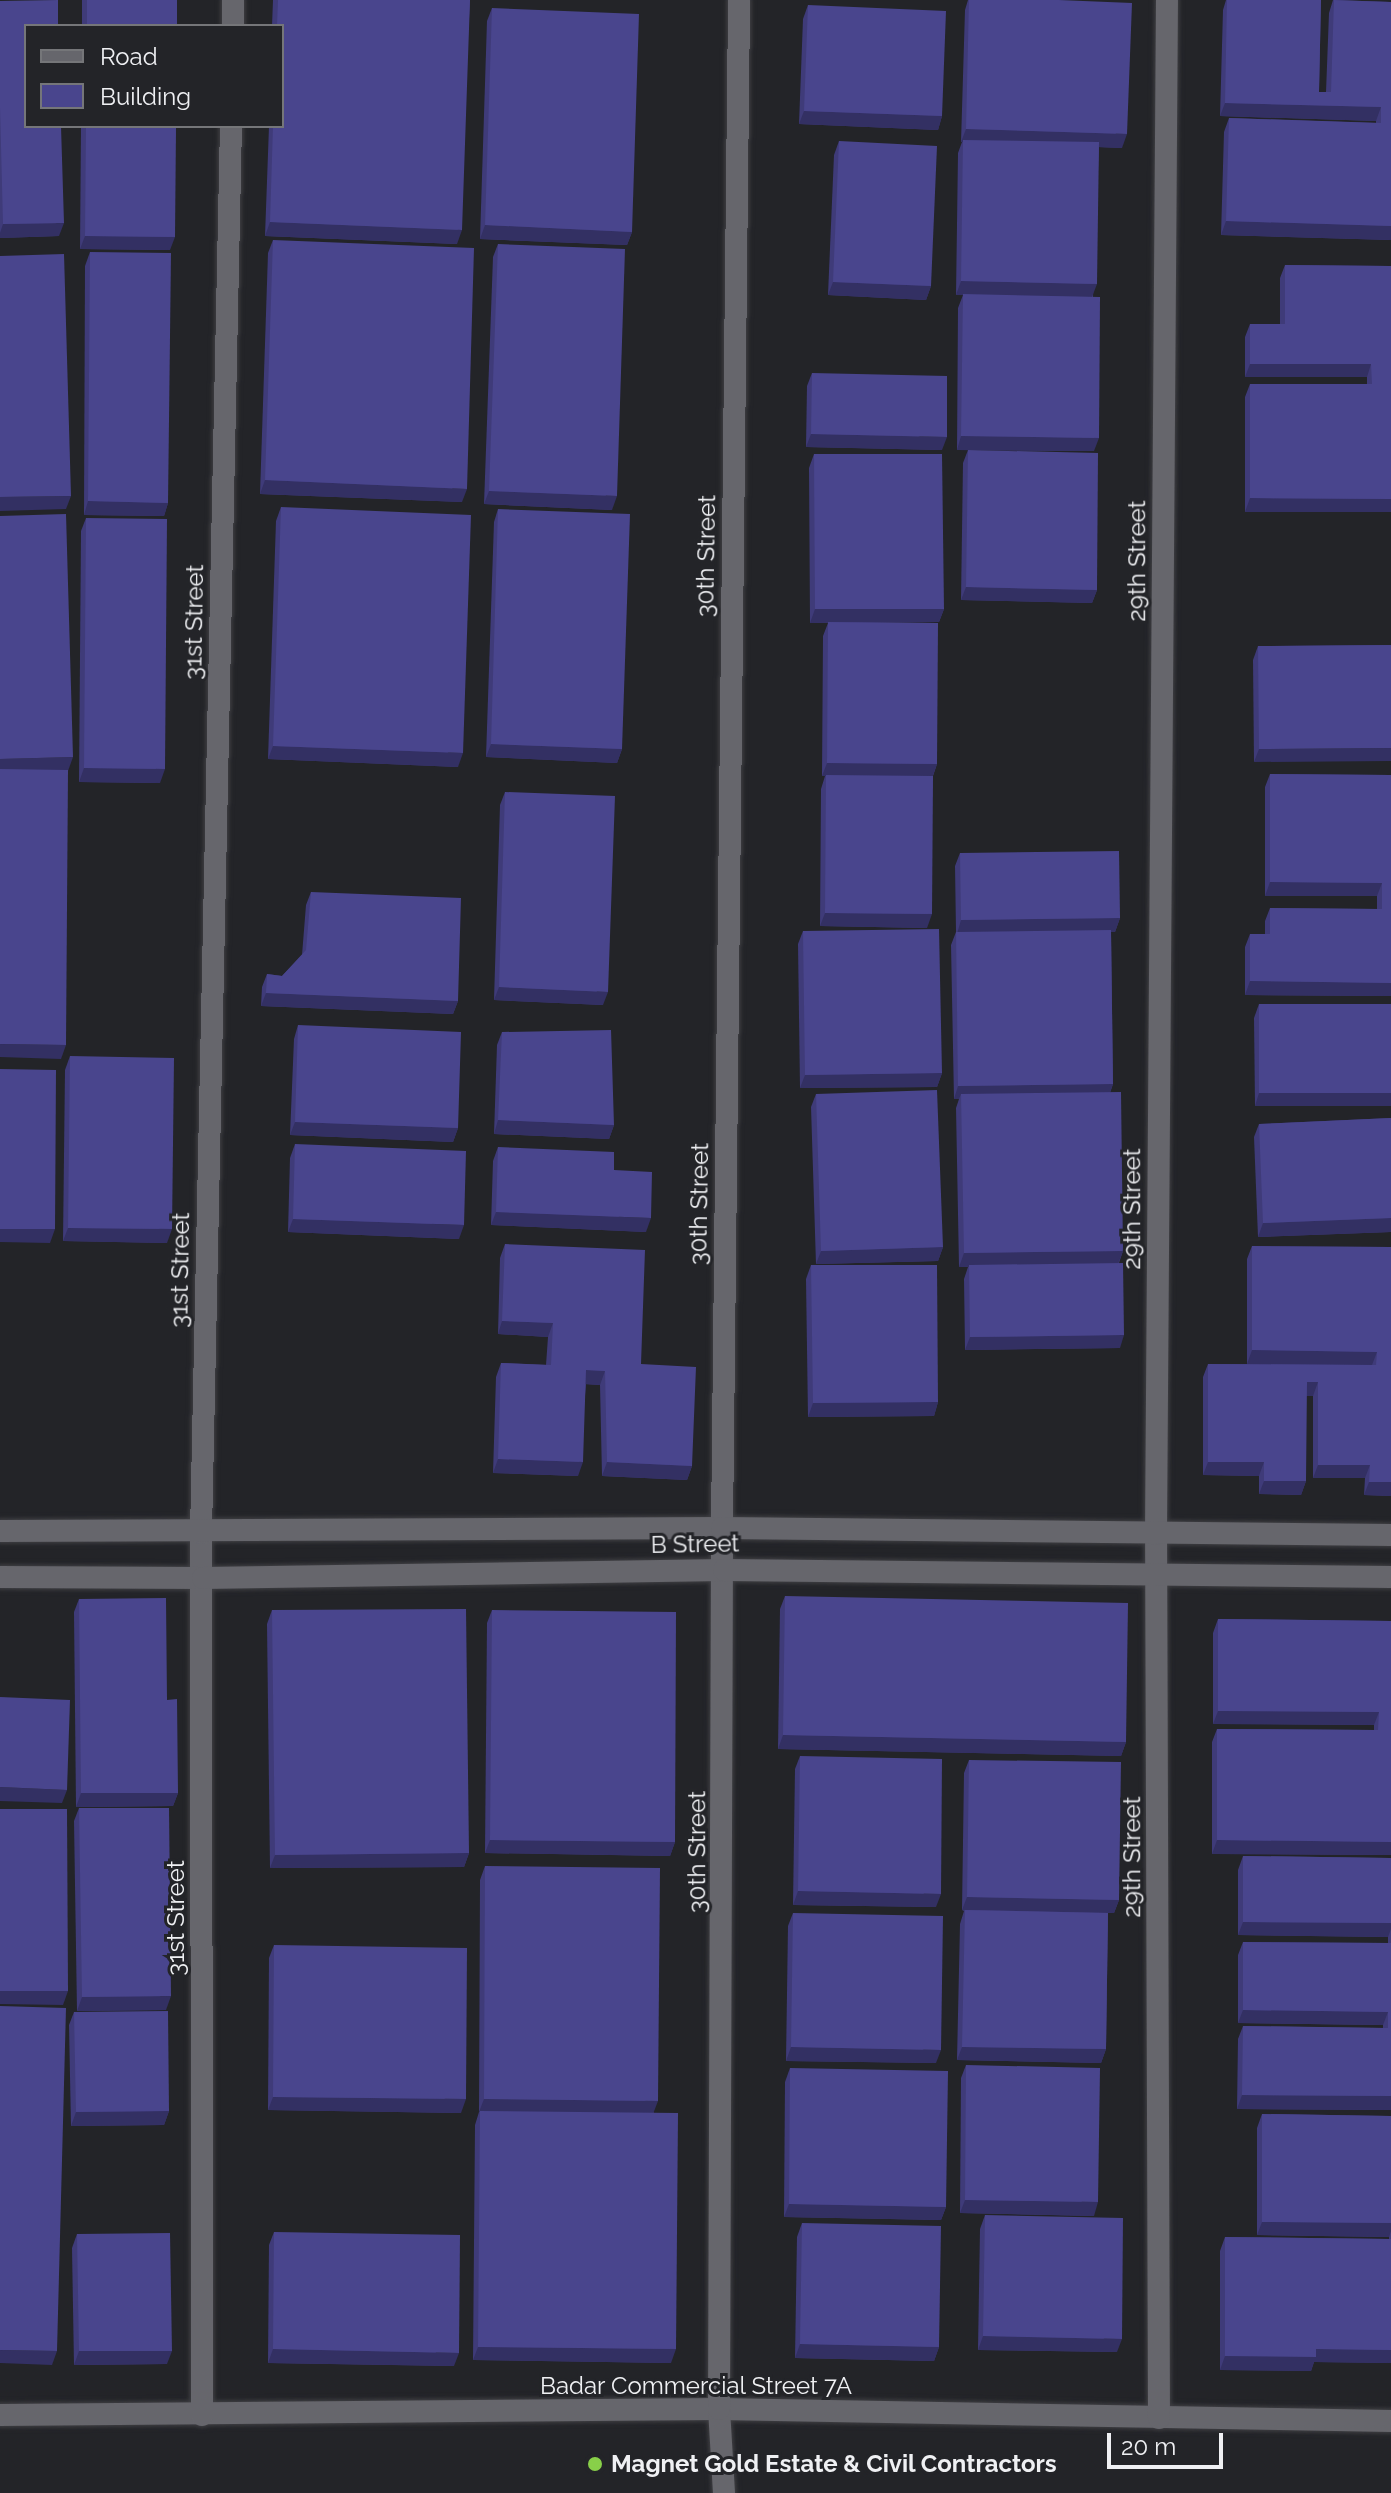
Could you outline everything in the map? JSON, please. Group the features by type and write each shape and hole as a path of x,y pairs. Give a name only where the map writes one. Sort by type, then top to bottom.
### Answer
{"street":[{"path":"233,0 233,24"},
{"name":"30th Street","path":"724,2493 719,2409 722,1528 739,0"},
{"name":"29th Street","path":"1159,2418 1156,1534 1167,0"},
{"name":"31st Street","path":"202,2415 201,1533 231,128"},
{"name":"B Street","path":"0,1531 201,1533 722,1528 1391,1535"},
{"name":"B Street","path":"0,1577 203,1578 724,1570 1391,1577"},
{"name":"Badar Commercial Street 7A","path":"0,2415 719,2409 1391,2421"}],"building":[{"path":"58,0 58,24 24,24 24,128 61,128 64,223 3,224 0,1"},
{"path":"87,0 177,0 177,24 87,24"},
{"path":"278,0 470,0 462,230 270,222 273,128 284,128 284,24 277,24"},
{"path":"969,0 1132,3 1127,134 966,129"},
{"path":"1227,0 1321,0 1319,92 1331,92 1334,0 1391,2 1391,226 1226,221 1229,118 1381,123 1381,107 1225,103"},
{"path":"808,5 946,11 942,116 804,111"},
{"path":"492,8 639,14 632,232 485,225"},
{"path":"86,128 176,128 175,237 85,236"},
{"path":"963,140 1099,142 1097,284 961,281"},
{"path":"839,141 937,146 931,286 833,282"},
{"path":"273,240 474,248 467,489 265,480"},
{"path":"498,244 625,249 617,496 489,491"},
{"path":"90,252 171,253 168,503 88,501"},
{"path":"64,254 71,496 0,497 0,256"},
{"path":"1285,265 1391,266 1391,499 1250,498 1250,384 1372,384 1371,364 1250,364 1250,324 1285,324"},
{"path":"963,294 1100,297 1099,438 961,436"},
{"path":"812,373 947,376 947,437 811,434"},
{"path":"968,450 1098,453 1097,590 966,587"},
{"path":"814,454 942,454 944,609 815,609"},
{"path":"281,507 471,515 463,753 273,746"},
{"path":"498,509 630,514 622,749 491,744"},
{"path":"66,514 73,757 0,759 0,516"},
{"path":"86,518 167,519 165,769 84,768"},
{"path":"828,622 938,623 937,764 827,763"},
{"path":"1391,645 1391,748 1259,749 1258,646"},
{"path":"0,769 68,770 66,1045 0,1044"},
{"path":"1270,774 1391,775 1391,983 1250,981 1250,934 1270,934 1270,908 1382,909 1382,883 1270,882"},
{"path":"826,775 933,776 932,914 825,913"},
{"path":"505,792 615,796 608,992 499,987"},
{"path":"1119,851 1120,918 961,920 960,853"},
{"path":"311,892 461,898 458,1001 266,993 267,974 282,976 306,950"},
{"path":"939,929 942,1073 805,1075 803,931"},
{"path":"1111,930 1113,1084 958,1086 956,932"},
{"path":"1259,1004 1391,1004 1391,1093 1259,1093"},
{"path":"298,1025 461,1032 458,1128 295,1122"},
{"path":"611,1030 614,1125 498,1120 502,1032"},
{"path":"70,1056 174,1058 172,1229 68,1228"},
{"path":"0,1069 56,1070 55,1229 0,1229"},
{"path":"937,1090 943,1247 821,1251 816,1094"},
{"path":"1121,1092 1123,1251 964,1253 961,1094"},
{"path":"1391,1118 1391,1218 1263,1223 1259,1124"},
{"path":"295,1144 466,1151 464,1225 293,1219"},
{"path":"498,1147 614,1152 614,1170 652,1172 651,1218 496,1212"},
{"path":"505,1244 645,1250 641,1364 696,1367 692,1466 607,1462 605,1371 586,1370 583,1462 498,1459 501,1363 551,1365 553,1323 502,1321"},
{"path":"1252,1246 1391,1247 1391,1482 1369,1482 1370,1465 1318,1465 1318,1382 1307,1382 1306,1481 1264,1481 1264,1462 1208,1462 1208,1364 1376,1365 1377,1352 1252,1350"},
{"path":"1123,1263 1124,1335 970,1337 969,1265"},
{"path":"811,1265 937,1265 938,1402 813,1403"},
{"path":"785,1596 1128,1603 1126,1742 783,1735"},
{"path":"166,1598 167,1700 177,1699 178,1793 81,1793 79,1599"},
{"path":"466,1609 469,1853 275,1855 272,1610"},
{"path":"492,1610 676,1612 675,1842 490,1840"},
{"path":"1218,1619 1391,1621 1391,1842 1217,1840 1217,1729 1378,1730 1379,1712 1218,1711"},
{"path":"0,1697 70,1700 67,1790 0,1787"},
{"path":"800,1756 942,1759 941,1894 798,1891"},
{"path":"969,1760 1121,1762 1119,1900 967,1897"},
{"path":"79,1808 169,1808 171,1996 82,1997"},
{"path":"0,1809 67,1809 68,1991 0,1991"},
{"path":"1243,1856 1391,1858 1391,1923 1243,1922"},
{"path":"485,1866 660,1868 658,2101 484,2099"},
{"path":"965,1910 1108,1913 1106,2049 962,2047"},
{"path":"793,1913 943,1916 941,2050 791,2047"},
{"path":"1243,1942 1391,1943 1391,2096 1242,2095 1243,2026 1388,2028 1388,2012 1243,2010"},
{"path":"274,1945 467,1948 466,2099 273,2097"},
{"path":"0,2006 66,2008 57,2351 0,2350"},
{"path":"168,2011 169,2111 76,2112 74,2012"},
{"path":"966,2065 1100,2068 1098,2202 965,2200"},
{"path":"790,2068 948,2071 946,2207 789,2204"},
{"path":"480,2111 678,2113 676,2349 478,2347"},
{"path":"1262,2114 1391,2116 1391,2223 1262,2222"},
{"path":"985,2215 1123,2218 1122,2339 983,2336"},
{"path":"802,2223 941,2226 939,2347 800,2344"},
{"path":"274,2232 460,2235 459,2353 273,2349"},
{"path":"170,2233 172,2351 79,2351 77,2234"},
{"path":"1225,2237 1391,2239 1391,2350 1316,2349 1316,2357 1225,2356"}],"place":[{"name":"Magnet Gold Estate & Civil Contractors","path":"595,2464"}]}
